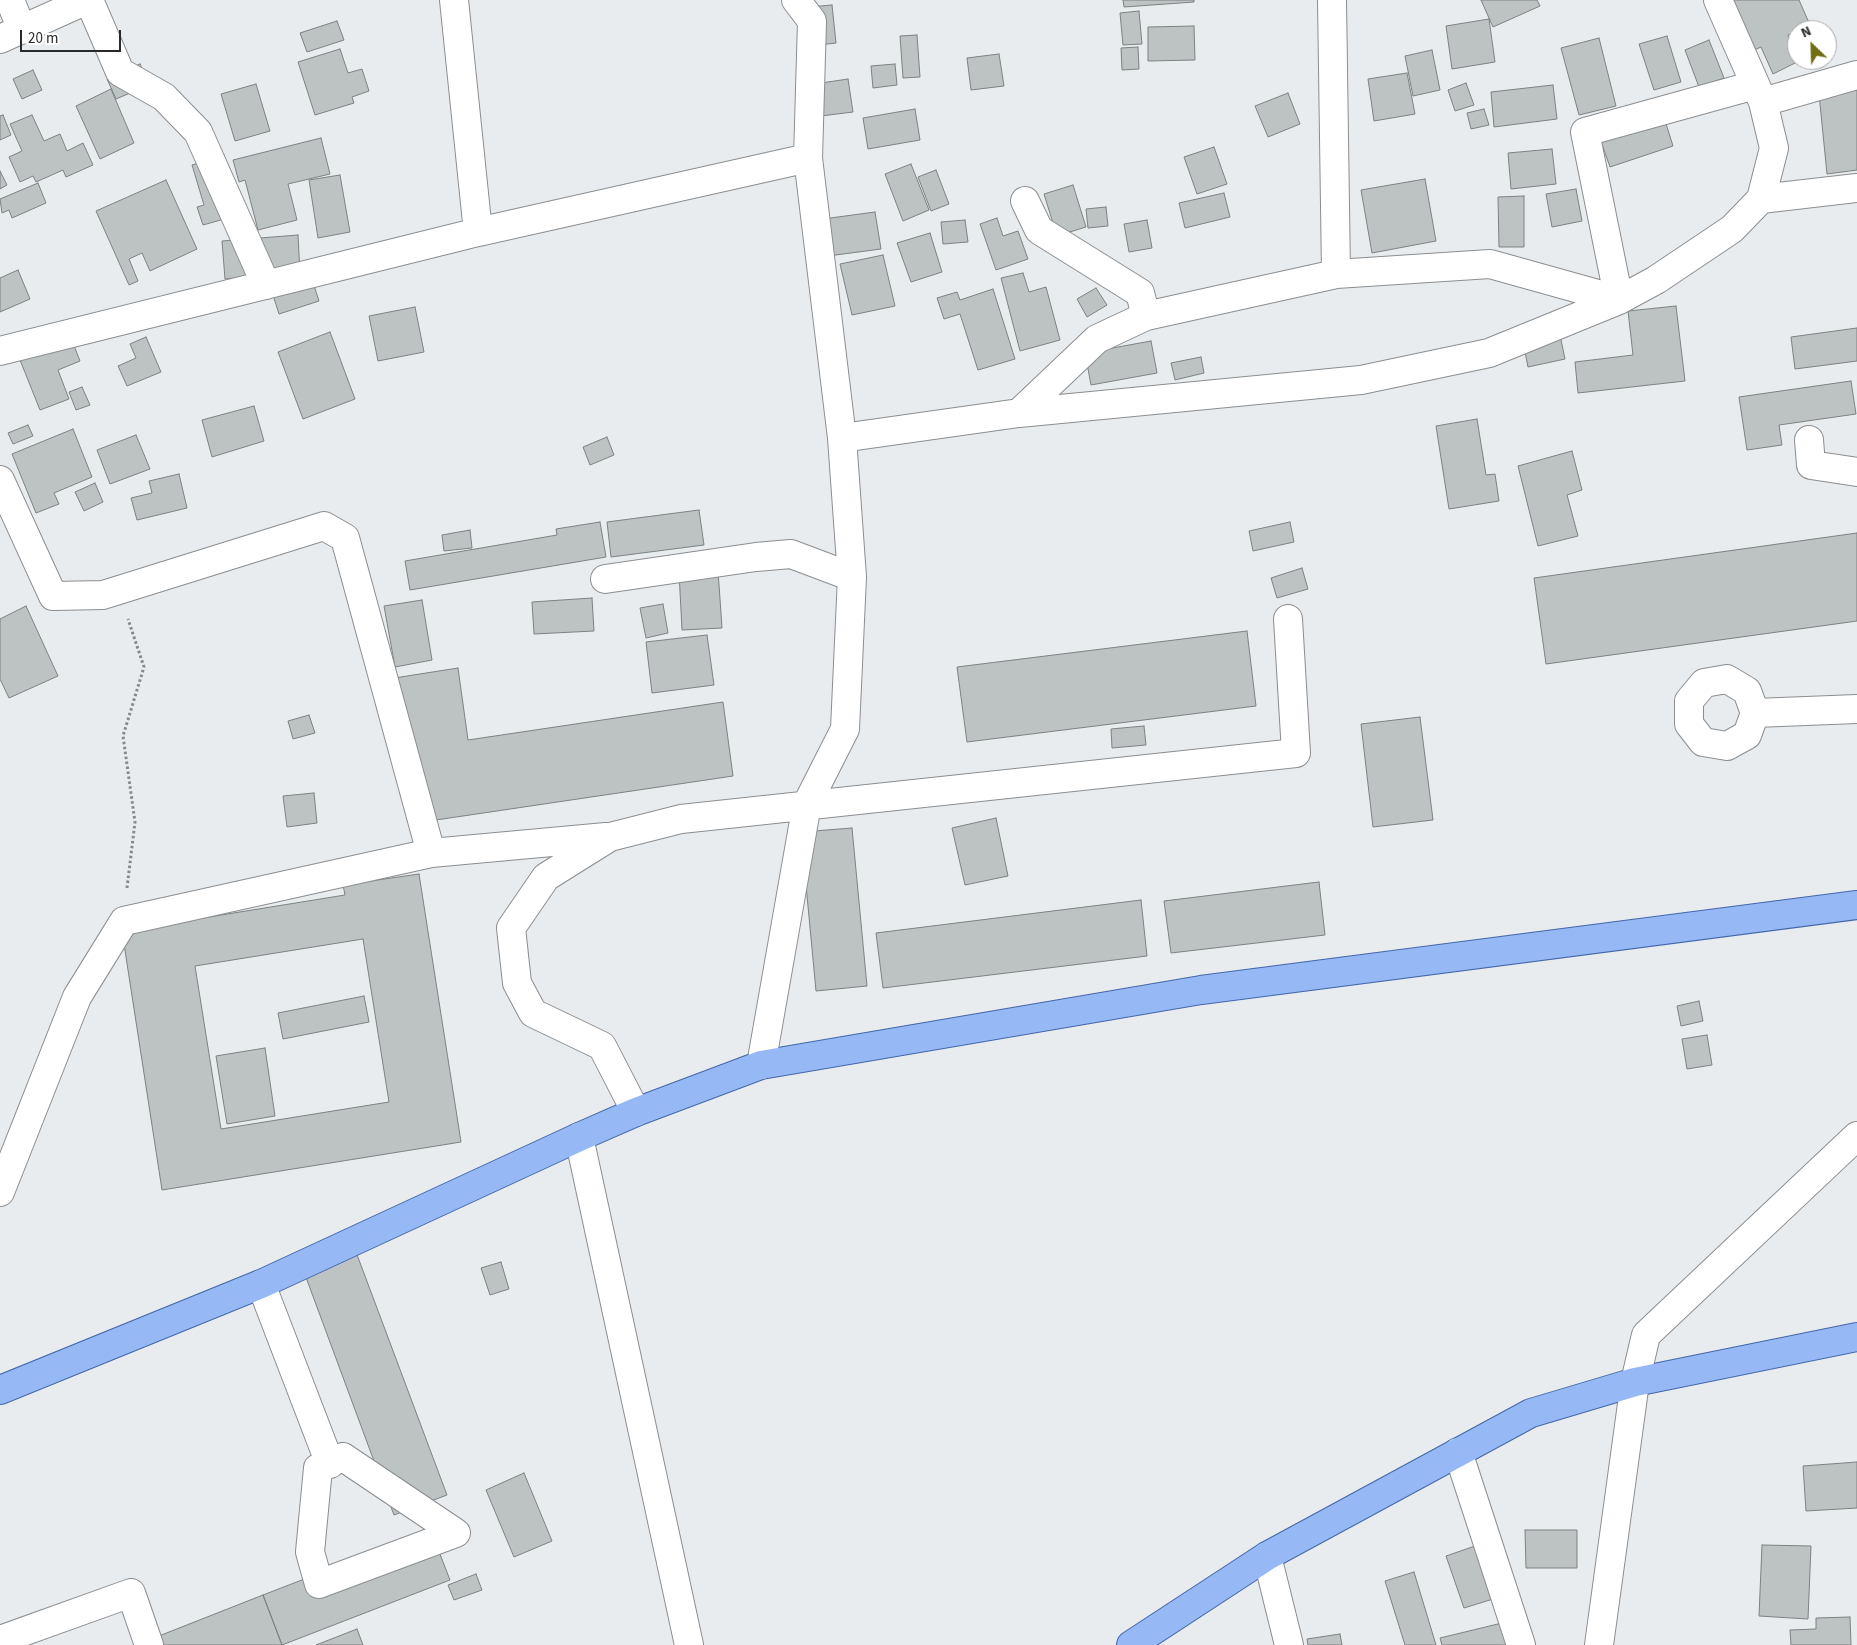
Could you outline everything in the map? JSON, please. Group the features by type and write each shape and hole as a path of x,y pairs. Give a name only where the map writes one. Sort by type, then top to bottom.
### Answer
{"main road":[{"path":"0,1390 261,1284 636,1112 761,1065 1201,990 1857,905"},
{"path":"1131,1645 1267,1556 1531,1413 1635,1382 1857,1337"}],"street":[{"path":"10,0 11,34 88,0 120,72 164,96 198,132 266,285"},
{"path":"454,0 478,232"},
{"path":"1332,0 1336,274"},
{"path":"842,438 1019,413 1361,380 1489,352 1619,300 1656,280 1732,229 1761,199 1774,148 1759,93 1718,0"},
{"path":"761,1065 808,804 845,729 852,577 842,438 808,158 808,7"},
{"path":"1619,300 1585,132 1759,93 1857,75"},
{"path":"0,351 478,232 808,158"},
{"path":"1761,199 1857,188"},
{"path":"1025,201 1039,230 1140,293 1146,316"},
{"path":"1019,413 1097,339 1146,316 1336,274 1490,264 1619,300"},
{"path":"1809,440 1811,465 1857,472"},
{"path":"0,480 53,596 103,596 324,526 345,538 431,853"},
{"path":"604,578 791,554 852,577"},
{"path":"0,1192 77,997 124,921 431,853 610,837 681,819 808,804 1296,752 1288,618"},
{"path":"1755,713 1857,709"},
{"path":"610,837 546,877 511,928 517,983 533,1013 602,1046 636,1112"},
{"path":"1600,1645 1635,1382 1646,1335 1857,1136"},
{"path":"579,1137 689,1645"},
{"path":"261,1284 330,1464"},
{"path":"1458,1452 1521,1645"},
{"path":"343,1458 456,1533 319,1584 310,1552 318,1468 330,1464 343,1458"},
{"path":"1267,1556 1289,1645"},
{"path":"0,1640 131,1593 149,1645"}],"path":[{"path":"118,590 144,667 123,736 135,822 124,921"}],"building":[{"path":"1123,0 1194,0 1194,2 1124,7"},
{"path":"1481,0 1537,0 1540,6 1493,27"},
{"path":"1729,0 1799,0 1808,20 1787,20 1787,67 1773,74 1761,47 1752,51"},
{"path":"832,5 836,43 802,47 798,8"},
{"path":"1139,11 1142,44 1123,45 1120,13"},
{"path":"1489,19 1495,62 1452,69 1446,26"},
{"path":"337,21 344,40 307,52 300,33"},
{"path":"1194,26 1195,60 1148,61 1148,27"},
{"path":"917,35 920,77 903,78 900,36"},
{"path":"1667,36 1681,82 1654,90 1639,44"},
{"path":"1599,38 1616,106 1579,115 1561,48"},
{"path":"1709,40 1724,78 1699,87 1685,50"},
{"path":"1138,47 1139,69 1122,70 1121,48"},
{"path":"340,49 348,73 362,69 369,91 352,97 354,103 315,115 298,62"},
{"path":"1432,50 1440,90 1413,96 1405,56"},
{"path":"999,54 1004,86 971,90 967,58"},
{"path":"140,64 149,85 116,99 107,79"},
{"path":"895,64 897,85 873,88 871,66"},
{"path":"33,70 42,90 22,99 13,79"},
{"path":"1407,73 1415,114 1374,121 1368,79"},
{"path":"848,79 853,112 805,118 801,86"},
{"path":"1466,83 1474,105 1455,111 1448,90"},
{"path":"256,84 270,131 235,141 221,94"},
{"path":"1553,85 1557,119 1494,127 1491,92"},
{"path":"111,89 134,143 100,159 76,106"},
{"path":"1857,90 1857,170 1827,174 1819,94"},
{"path":"1288,93 1300,124 1268,137 1255,106"},
{"path":"915,109 920,140 868,149 863,118"},
{"path":"1484,109 1489,125 1471,129 1467,113"},
{"path":"1662,111 1673,146 1610,167 1598,133"},
{"path":"3,115 11,135 0,140 0,116"},
{"path":"32,115 44,141 60,134 67,151 83,143 93,165 66,177 63,170 36,182 33,176 20,182 9,157 22,151 10,124"},
{"path":"321,138 330,174 288,184 297,220 258,230 245,180 239,182 233,160"},
{"path":"1214,147 1227,184 1197,194 1184,157"},
{"path":"1552,149 1556,184 1511,189 1508,153"},
{"path":"224,155 242,214 203,225 197,207 204,205 192,165"},
{"path":"911,164 929,210 903,221 885,174"},
{"path":"936,170 949,204 931,211 918,177"},
{"path":"0,171 7,185 0,189"},
{"path":"340,175 350,232 318,238 309,180"},
{"path":"1425,179 1436,241 1372,253 1361,190"},
{"path":"166,180 197,249 150,271 142,253 129,259 138,281 129,285 96,211"},
{"path":"38,183 46,203 12,218 9,210 2,213 0,199"},
{"path":"1073,185 1086,227 1057,236 1044,194"},
{"path":"1576,189 1582,221 1552,227 1546,194"},
{"path":"1224,193 1230,217 1185,228 1179,203"},
{"path":"1524,196 1524,247 1499,247 1498,197"},
{"path":"1106,207 1108,226 1088,228 1086,209"},
{"path":"875,212 881,249 828,256 823,219"},
{"path":"997,218 1003,236 1018,231 1028,259 996,270 980,224"},
{"path":"965,220 968,242 943,244 941,222"},
{"path":"1147,220 1152,248 1129,252 1124,224"},
{"path":"930,233 942,272 911,282 897,243"},
{"path":"298,235 300,273 225,279 222,241"},
{"path":"883,255 895,306 852,315 840,264"},
{"path":"18,270 30,299 0,312 0,278"},
{"path":"1023,273 1029,292 1046,287 1060,340 1020,351 1001,278"},
{"path":"312,279 319,301 279,314 272,292"},
{"path":"1096,288 1107,305 1087,317 1077,299"},
{"path":"993,289 1015,359 978,370 960,314 944,319 937,298 957,292 960,300"},
{"path":"1676,306 1685,381 1578,393 1575,362 1633,355 1628,311"},
{"path":"415,307 424,352 378,361 369,316"},
{"path":"1857,328 1857,361 1795,369 1791,337"},
{"path":"68,330 80,361 58,370 69,399 40,410 16,350"},
{"path":"330,332 355,399 303,419 278,352"},
{"path":"1560,335 1565,359 1528,367 1523,342"},
{"path":"146,337 161,372 127,386 118,366 136,358 130,344"},
{"path":"1151,341 1157,373 1091,385 1085,353"},
{"path":"1201,357 1204,373 1175,380 1171,363"},
{"path":"1851,381 1856,414 1779,425 1782,445 1747,450 1739,397"},
{"path":"82,387 90,405 76,410 69,392"},
{"path":"254,406 264,441 212,457 202,420"},
{"path":"1477,419 1486,475 1495,474 1499,501 1449,509 1436,426"},
{"path":"28,425 33,436 13,444 8,433"},
{"path":"73,429 92,477 54,493 59,504 36,513 12,454"},
{"path":"136,435 150,469 110,484 97,450"},
{"path":"607,437 614,455 590,465 583,447"},
{"path":"1572,451 1582,490 1567,495 1578,536 1538,546 1518,466"},
{"path":"179,474 187,508 137,520 131,498 152,493 149,481"},
{"path":"95,483 103,502 84,511 75,492"},
{"path":"699,510 704,545 611,557 607,522"},
{"path":"600,522 606,557 410,590 405,561 557,535 556,529"},
{"path":"1290,522 1294,542 1253,551 1249,531"},
{"path":"470,530 472,548 444,551 442,535"},
{"path":"1857,533 1857,621 1546,664 1534,578"},
{"path":"1302,568 1308,589 1277,598 1271,578"},
{"path":"718,570 722,628 682,630 679,572"},
{"path":"592,598 594,631 534,634 532,602"},
{"path":"422,600 432,660 395,667 384,606"},
{"path":"663,604 668,633 646,638 640,608"},
{"path":"26,606 58,676 9,698 0,679 0,619"},
{"path":"1247,631 1256,706 967,742 957,667"},
{"path":"707,635 714,685 652,693 646,642"},
{"path":"458,668 468,740 723,702 733,776 409,824 388,679"},
{"path":"309,715 315,733 293,739 288,721"},
{"path":"1420,717 1433,820 1373,827 1361,724"},
{"path":"1144,726 1146,745 1112,748 1111,729"},
{"path":"314,793 317,823 287,827 283,796"},
{"path":"996,818 1008,876 965,885 952,828"},
{"path":"852,828 867,986 816,991 801,832"},
{"path":"419,874 461,1142 162,1190 122,931 345,895 343,885","holes":["363,939 389,1102 221,1129 195,966"]},
{"path":"1319,882 1325,935 1171,953 1164,901"},
{"path":"1141,900 1147,956 883,988 876,933"},
{"path":"364,996 369,1022 283,1039 278,1013"},
{"path":"1699,1001 1703,1021 1681,1026 1677,1006"},
{"path":"1707,1035 1712,1065 1687,1069 1682,1039"},
{"path":"265,1048 275,1116 227,1124 216,1056"},
{"path":"356,1252 447,1495 394,1515 304,1272"},
{"path":"501,1262 509,1289 490,1295 481,1268"},
{"path":"1857,1462 1857,1508 1806,1511 1803,1466"},
{"path":"524,1473 552,1541 514,1557 486,1490"},
{"path":"1525,1530 1577,1530 1577,1568 1526,1568"},
{"path":"1762,1545 1811,1546 1808,1619 1759,1616"},
{"path":"1475,1546 1493,1599 1464,1608 1446,1556"},
{"path":"438,1549 450,1580 282,1645 263,1595 351,1561"},
{"path":"1414,1572 1436,1645 1405,1645 1385,1581"},
{"path":"476,1574 482,1590 454,1600 448,1585"},
{"path":"263,1595 282,1645 136,1645"},
{"path":"1850,1617 1851,1645 1791,1645 1790,1630 1816,1629 1816,1618"},
{"path":"1502,1623 1507,1645 1442,1645 1440,1638"},
{"path":"357,1629 363,1645 316,1645"},
{"path":"1340,1634 1342,1645 1308,1645 1307,1639"}]}
